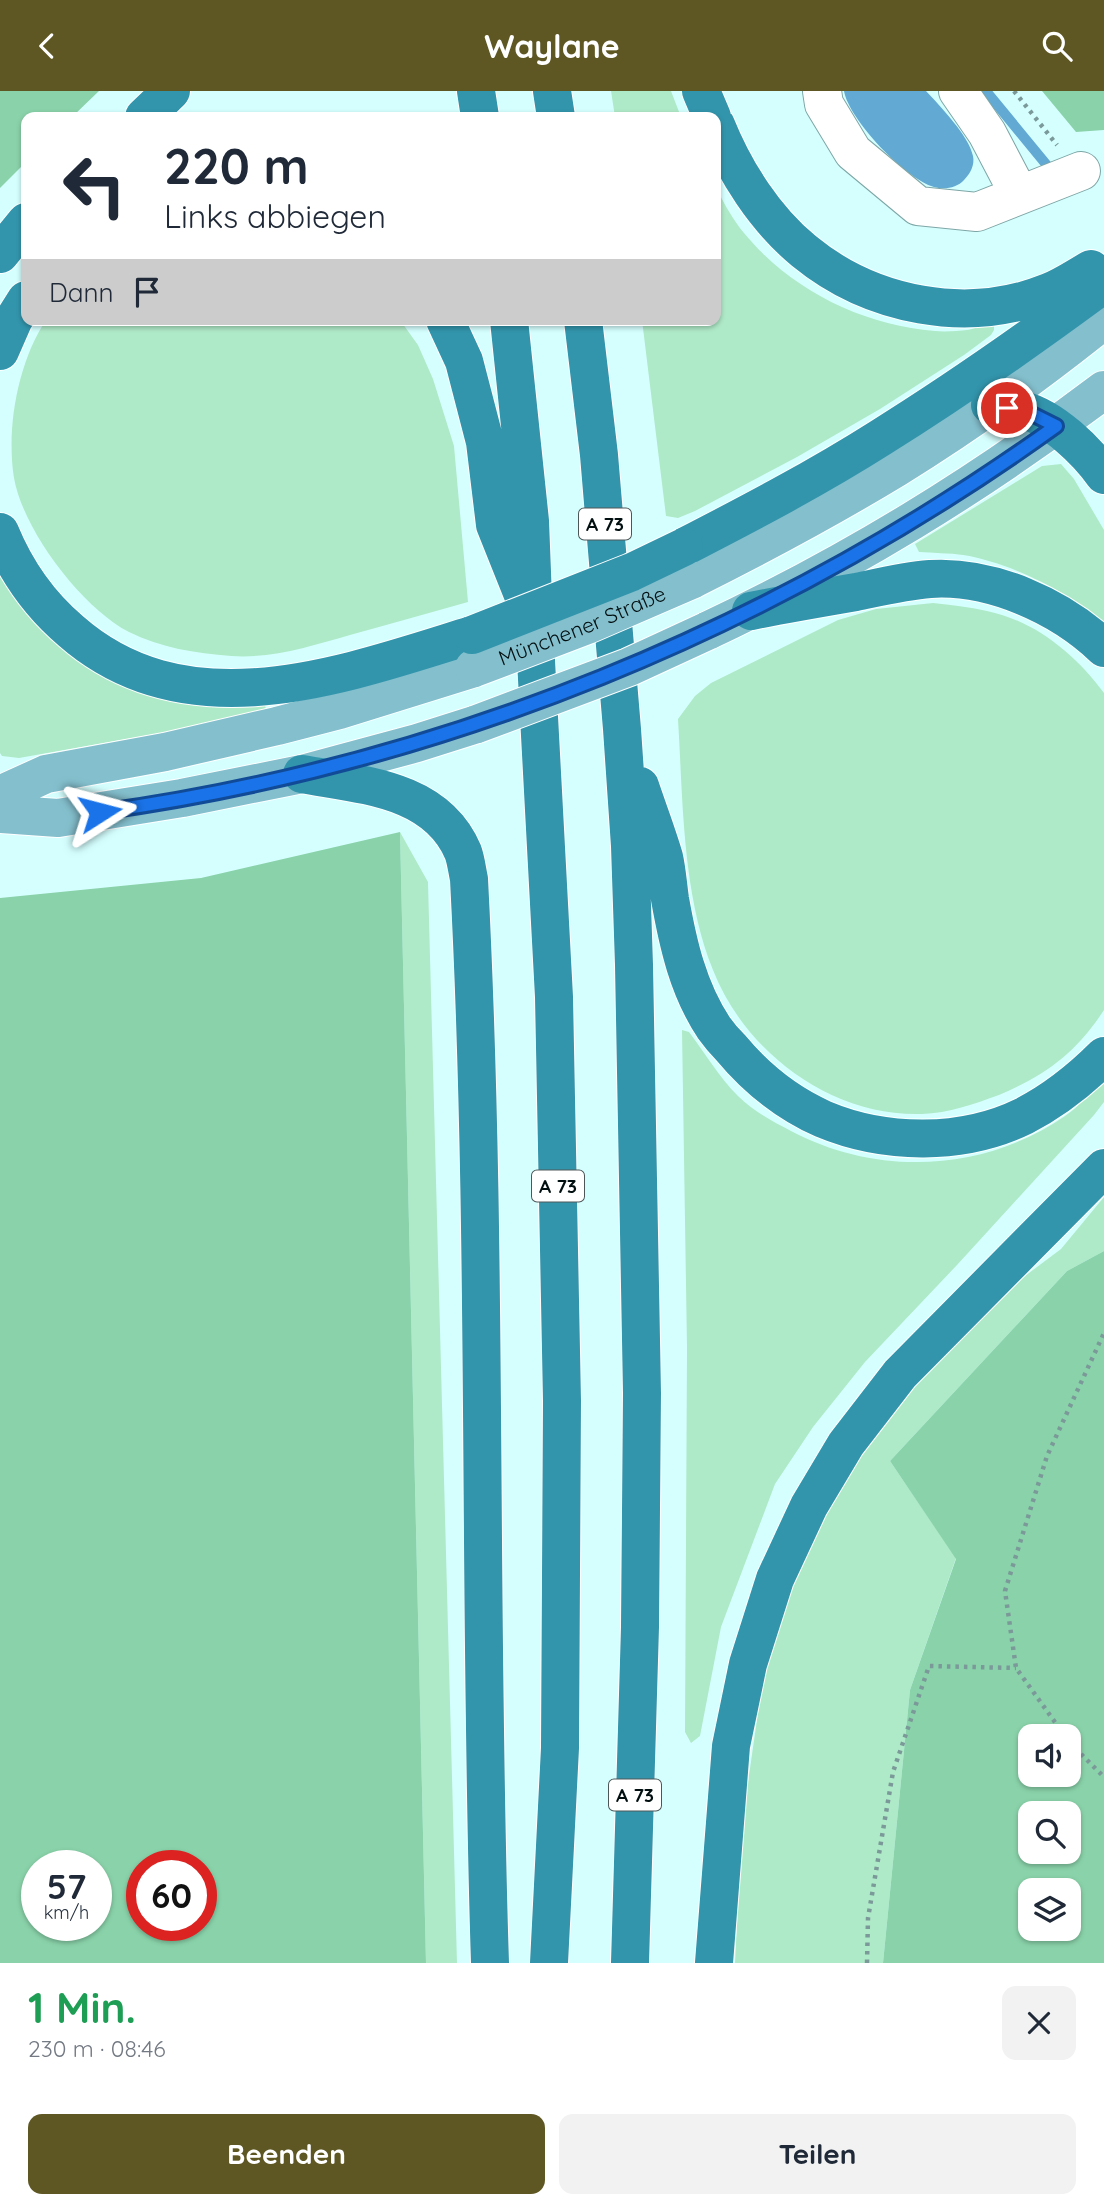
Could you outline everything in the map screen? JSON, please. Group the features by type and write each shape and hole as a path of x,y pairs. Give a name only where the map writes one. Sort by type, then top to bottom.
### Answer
{"highway":[{"path":"149,112 171,91"},
{"path":"476,91 479,112"},
{"path":"552,91 555,112"},
{"path":"701,91 710,112"},
{"path":"721,137 743,178 776,224 803,250 835,273 891,299 923,306 957,309 990,307 1032,299 1101,270"},
{"path":"0,254 21,228"},
{"path":"0,532 19,571 59,621 83,642 112,661 171,682 201,687 265,687 473,652 621,576 688,564 781,496 880,438 986,369 1101,270"},
{"path":"0,351 21,308"},
{"path":"448,326 464,361 485,442 495,525 534,624"},
{"name":"A 73","path":"510,326 530,521 554,997 562,1401 560,1748 549,1963"},
{"name":"A 73","path":"584,326 600,468 622,729 633,939 642,1393 640,1627 630,1963"},
{"path":"990,405 1024,410 1056,426 1104,475"},
{"path":"751,611 932,579 962,581 993,587 1026,598 1061,615 1090,634 1104,648"},
{"path":"622,729 664,858 676,933 689,979 714,1029 762,1081 786,1098 822,1118 860,1131 888,1136 942,1138 998,1126 1022,1117 1081,1079 1104,1056"},
{"path":"302,774 396,792 426,807 450,830 464,854 469,879 479,1209 483,1705 491,1963"},
{"path":"714,1963 733,1733 748,1664 775,1579 809,1506 846,1444 900,1374 1104,1168"}],"main road":[{"name":"Münchener Straße","path":"688,564 795,526 896,468 1054,360 1104,320"},
{"path":"0,814 58,818 170,800 302,774 477,725 580,687 751,611 830,571 996,469 1104,390"},
{"name":"Münchener Straße","path":"0,795 47,774 165,752 339,710 473,652"}],"lane":[{"path":"822,91 824,104 853,152 918,206 977,212 1082,171"},
{"path":"958,91 987,133 1019,194"}],"path":[{"path":"1056,1724 1016,1668 1005,1591 1047,1456 1104,1333"},
{"path":"867,1963 868,1918 893,1772 929,1666 1016,1668"},
{"path":"1081,1754 1104,1777"}],"green space":[{"path":"0,91 99,91 77,112 21,112 21,167 0,188"},
{"path":"611,91 671,91 679,112 614,112"},
{"path":"1042,91 1104,91 1104,130 1076,132"},
{"path":"721,197 736,223 763,253 783,272 830,301 881,321 908,327 947,331 994,326 991,335 964,355 880,409 695,511 678,518 666,516 643,326 721,326"},
{"path":"42,326 404,326 418,345 433,379 454,446 468,602 306,647 261,656 231,656 178,649 141,638 111,621 92,605 57,566 29,521 14,478 12,438 16,396 36,337"},
{"path":"1061,464 1074,479 1104,530 1104,624 1057,590 1019,571 963,555 919,552 915,544 1042,466"},
{"path":"0,568 24,606 265,705 267,714 19,758 2,756"},
{"path":"933,603 987,611 1037,631 1080,665 1104,693 1104,1010 1071,1051 1031,1079 971,1105 922,1114 888,1112 855,1104 824,1091 795,1074 769,1052 746,1028 727,1000 713,970 695,910 683,814 678,719 695,696 711,683 838,620 876,609"},
{"path":"400,832 428,882 457,1963 426,1963"},
{"path":"400,832 426,1963 0,1963 0,898 201,878"},
{"path":"682,1030 689,1032 738,1096 763,1115 824,1146 859,1156 895,1161 930,1162 966,1157 1034,1135 1065,1116 1104,1080 1104,1102 1094,1115 865,1362 813,1427 775,1484 721,1627 700,1736 691,1743 685,1732 687,1348"},
{"path":"1104,1197 1104,1251 1067,1271 890,1461 956,1558 910,1690 883,1963 735,1963 742,1824 765,1664 774,1630 821,1519 865,1442 906,1387 1013,1285 1061,1249"},
{"path":"1104,1251 1104,1963 883,1963 910,1690 956,1559 890,1461 1067,1271"}],"water":[{"path":"844,91 926,91 966,140 973,156 972,169 964,180 950,188 934,187 922,182 895,161 867,132 848,103"}],"waterway":[{"path":"986,91 1050,169"}],"route":[{"path":"100,812 302,774 356,760 477,725 629,667 830,571 996,469 1056,426 1024,410 1007,408"}]}
